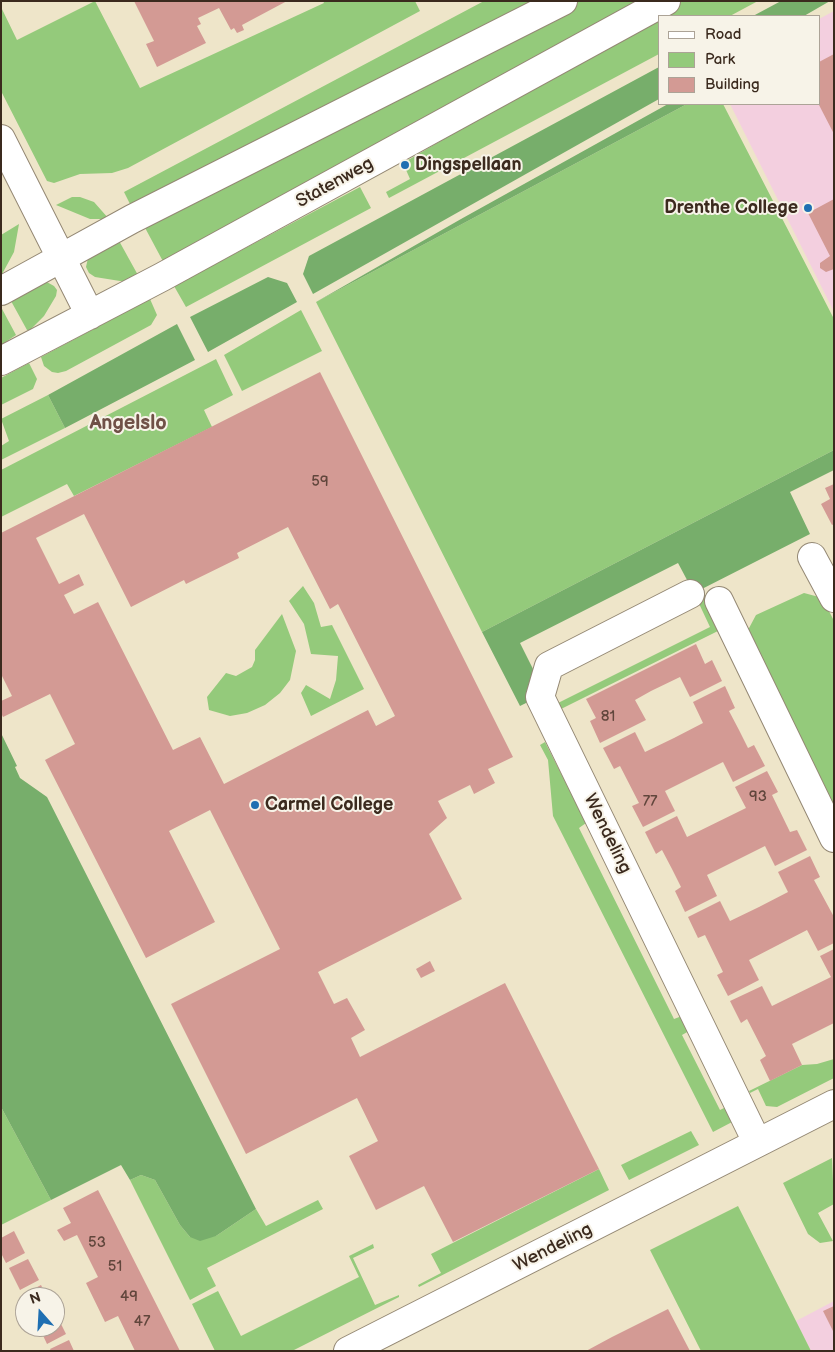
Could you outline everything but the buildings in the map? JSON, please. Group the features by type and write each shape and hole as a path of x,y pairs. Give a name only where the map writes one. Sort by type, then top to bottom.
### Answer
{"street":[{"path":"1,291 132,218 563,1"},
{"name":"Statenweg","path":"1,361 666,1"},
{"path":"1,140 90,314"},
{"path":"812,557 834,598"},
{"name":"Wendeling","path":"690,594 549,666 540,697 757,1142"},
{"path":"719,601 834,838"},
{"name":"Wendeling","path":"348,1351 834,1104"}],"shaded area":[{"name":"Drenthe College","path":"834,11 834,312 730,105 820,105 820,18"},
{"path":"834,1301 834,1351 811,1351 796,1321"}],"green space":[{"path":"95,1 140,88 324,3 323,1 415,1 420,11 128,168 112,173 80,174 54,183 47,181 1,91 1,7 17,40"},
{"path":"484,1 543,1 133,210 124,192"},
{"path":"574,1 644,1 166,267 143,224"},
{"path":"680,1 758,1 732,15 658,15 658,55 389,198 386,192 410,179 403,163"},
{"path":"781,1 830,1 806,15 755,15"},
{"path":"658,68 658,100 313,294 303,274 309,256"},
{"path":"666,105 685,105 316,302"},
{"path":"685,105 724,105 834,319 834,450 482,632 316,302"},
{"path":"360,187 371,208 186,307 174,286"},
{"path":"72,197 80,197 94,202 109,219 90,219 56,205"},
{"path":"19,224 14,252 1,276 1,235"},
{"path":"118,239 139,277 129,281 120,281 95,277 89,273 86,267 88,258"},
{"path":"268,277 287,283 297,302 208,352 190,317"},
{"path":"45,281 57,290 56,296 44,316 30,330 27,330 11,301"},
{"path":"150,299 157,315 151,325 66,371 52,372 44,366 41,357"},
{"path":"1,307 16,335 1,345"},
{"path":"301,310 322,351 242,391 224,355"},
{"path":"177,324 195,360 65,428 48,395"},
{"path":"216,359 233,395 204,410 212,427 74,496 67,484 1,517 1,470"},
{"path":"29,363 37,379 33,389 1,405 1,378"},
{"path":"48,395 65,428 1,460 1,446 9,441 1,419"},
{"path":"834,450 834,470 790,492 810,534 694,593 678,563 520,643 534,671 533,689 526,703 520,706 482,632"},
{"path":"303,586 314,603 321,627 332,625 364,689 311,716 301,693 306,685 330,699 336,680 338,656 311,654 304,624 289,601"},
{"path":"702,589 722,629 561,709 558,703 710,627 694,593"},
{"path":"804,593 819,597 826,605 834,621 834,811 748,630 756,615"},
{"path":"282,614 296,651 290,680 280,693 265,705 247,713 230,716 209,710 207,697 226,673 236,676 252,667 255,660 255,650"},
{"path":"1,733 17,766 15,767 20,778 47,797 256,1209 216,1236 200,1241 190,1237 180,1225 155,1180 141,1175 130,1180 121,1165 51,1200 1,1107"},
{"path":"545,742 586,823 579,828 674,1019 682,1016 689,1031 682,1035 720,1110 728,1106 734,1121 713,1132 553,816 548,760 540,745"},
{"path":"834,1059 834,1078 777,1107 766,1106 758,1089 750,1093 749,1091 802,1065 817,1064"},
{"path":"1,1107 51,1200 1,1225"},
{"path":"691,1131 699,1145 629,1180 621,1165"},
{"path":"832,1158 834,1204 818,1213 833,1241 820,1243 808,1234 783,1183"},
{"path":"599,1169 609,1190 419,1287 418,1285 441,1273 431,1254"},
{"path":"141,1175 155,1180 180,1225 190,1237 216,1236 256,1209 266,1226 318,1200 323,1209 207,1268 216,1286 190,1300 130,1180"},
{"path":"738,1206 811,1351 701,1351 650,1250"},
{"path":"373,1244 374,1248 353,1258 375,1305 399,1295 399,1297 292,1351 215,1351 192,1304 218,1291 241,1336 359,1277 349,1256"}],"place":[{"name":"Dingspellaan","path":"405,165"},
{"name":"Drenthe College","path":"808,208"},
{"name":"Carmel College","path":"255,805"}],"district":[{"name":"Angelslo","path":"128,424"}]}
